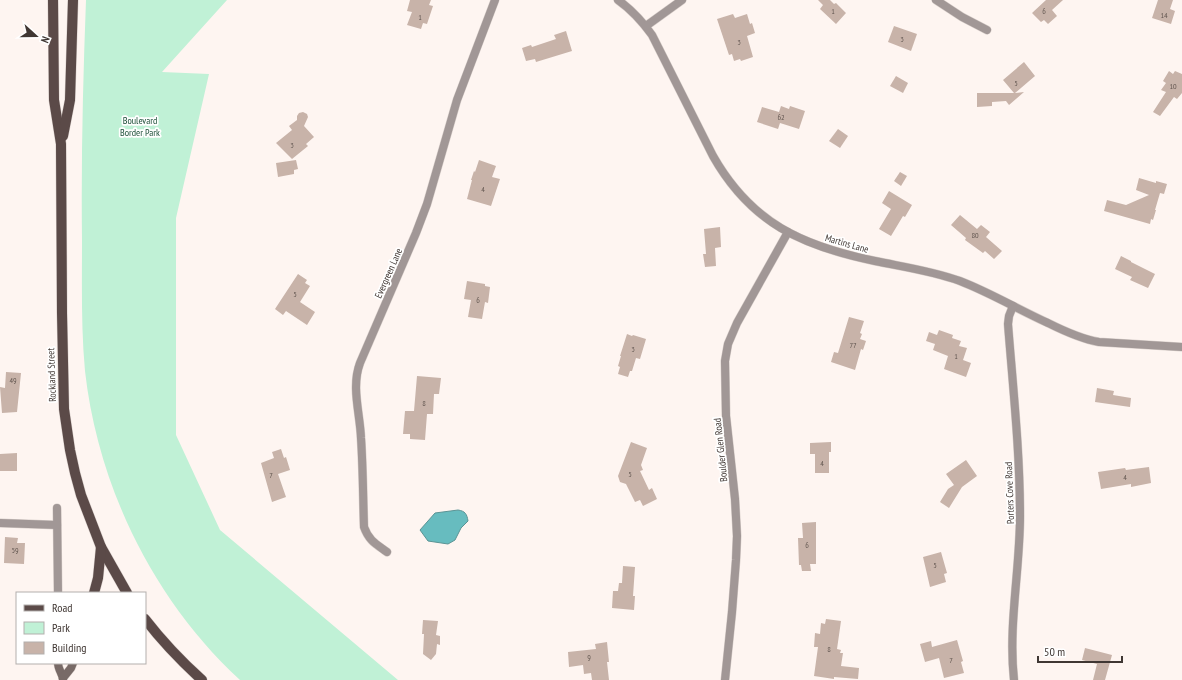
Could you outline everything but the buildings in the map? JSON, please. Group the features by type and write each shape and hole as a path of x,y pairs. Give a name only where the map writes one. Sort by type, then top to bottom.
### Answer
{"main road":[{"name":"Rockland Street","path":"53,0 54,100 61,144 64,409 75,473 86,509 101,547 126,592"},
{"name":"Rockland Street","path":"61,144 70,100 73,0"},
{"path":"94,592 98,578 101,547"},
{"path":"146,620 160,638 202,680"},
{"path":"58,664 58,668 63,679 73,664"}],"street":[{"name":"Evergreen Lane","path":"387,552 371,540 364,527 361,437 356,374 419,226 457,100 495,0"},
{"name":"Martins Lane","path":"618,0 646,26 713,156 724,173 737,192 768,220 788,232 816,245 846,255 949,278 975,288 1067,332 1087,339 1099,342 1182,347"},
{"path":"646,26 682,0"},
{"path":"936,0 987,30"},
{"name":"Boulder Glen Road","path":"725,680 732,612 737,536 735,499 726,416 724,361 728,344 737,323 788,232"},
{"name":"Porters Cove Road","path":"1013,306 1008,324 1017,440 1020,515 1020,539 1013,639 1014,680"},
{"path":"57,508 58,592"},
{"path":"0,523 57,525"}],"green space":[{"name":"Boulevard Border Park","path":"86,0 227,0 162,72 209,74 176,218 176,435 220,530 398,680 240,680 209,649 181,615 157,578 135,539 117,499 103,457 92,414 85,371 82,306 82,180"}],"water":[{"path":"458,510 465,513 468,521 461,528 455,540 448,544 428,541 420,530 435,513"}]}
